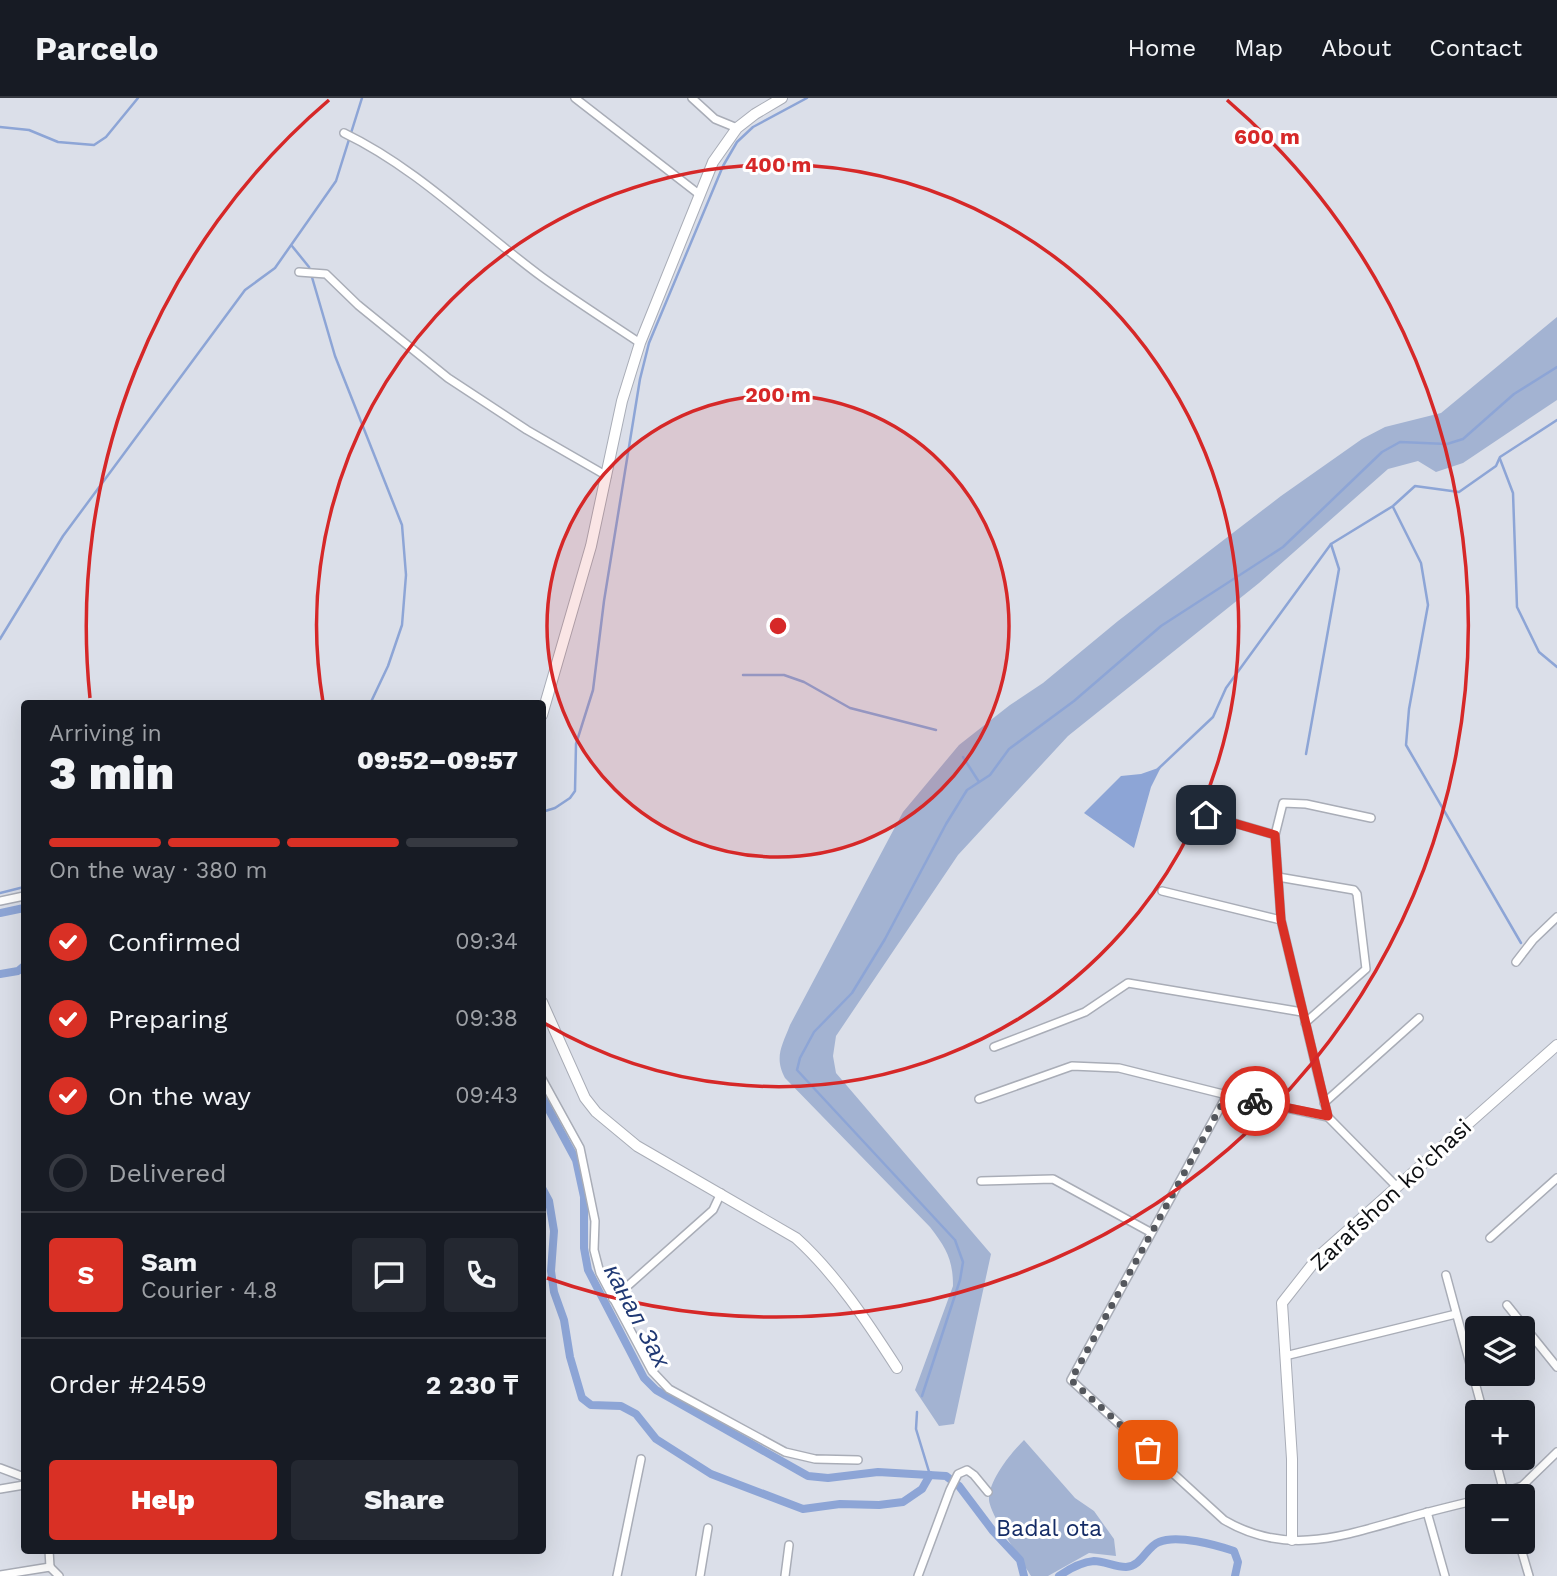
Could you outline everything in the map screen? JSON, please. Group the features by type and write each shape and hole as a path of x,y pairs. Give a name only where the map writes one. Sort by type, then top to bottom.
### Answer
{"main road":[{"path":"546,701 591,546 622,401 640,343 713,162 737,128 782,98"},
{"path":"546,1011 585,1098 596,1112 637,1146 775,1225 813,1254 875,1334 897,1368"},
{"name":"Zarafshon ko'chasi","path":"1292,1540 1292,1459 1282,1303 1319,1256 1557,1045"}],"street":[{"path":"575,98 700,195"},
{"path":"692,98 715,119 737,128"},
{"path":"344,133 368,144 435,192 543,277 640,343"},
{"path":"299,272 326,274 358,305 448,378 527,430 607,476"},
{"path":"1371,818 1306,804 1283,803 1275,835 1281,920 1328,1116 1397,1186"},
{"path":"1183,808 1275,835"},
{"path":"1278,877 1354,890 1357,894 1366,969 1305,1023"},
{"path":"1162,891 1281,920"},
{"path":"0,901 21,897"},
{"path":"1516,962 1533,940 1557,917"},
{"path":"994,1047 1085,1012 1128,983 1302,1012"},
{"path":"1325,1103 1419,1018"},
{"path":"979,1099 1072,1066 1119,1068 1227,1095 1328,1116"},
{"path":"546,1086 580,1148 595,1221 594,1250 600,1273 652,1371 669,1389 785,1451 815,1460 858,1460"},
{"path":"1227,1095 1071,1380 1224,1520 1244,1532 1292,1540 1322,1541 1465,1503"},
{"path":"981,1181 1053,1179 1150,1232"},
{"path":"1490,1238 1556,1182"},
{"path":"613,1299 713,1210 720,1194"},
{"path":"1446,1275 1480,1400"},
{"path":"1507,1305 1557,1367"},
{"path":"1285,1356 1456,1314"},
{"path":"1524,1484 1557,1452"},
{"path":"617,1576 642,1459"},
{"path":"0,1468 21,1476"},
{"path":"918,1576 958,1474 967,1470 988,1492"},
{"path":"0,1489 21,1486"},
{"path":"1427,1512 1445,1576"},
{"path":"700,1576 708,1528"},
{"path":"785,1576 789,1545"},
{"path":"49,1554 50,1567 59,1576"},
{"path":"1523,1554 1529,1576"},
{"path":"0,1575 50,1567"}],"green space":[{"path":"1557,317 1557,400 1463,463 1436,472 1418,461 1388,469 1259,583 1068,736 958,855 836,1036 833,1056 836,1073 991,1254 954,1424 939,1426 915,1390 953,1286 948,1254 930,1227 785,1078 780,1064 782,1045 790,1025 903,812 959,745 1043,683 1118,621 1281,496 1362,439 1385,427 1441,413"},
{"name":"Badal ota","path":"1024,1440 1075,1498 1094,1511 1114,1539 1116,1556 1089,1553 1048,1576 1031,1576 1000,1527 989,1500 996,1476"}],"shaded area":[{"path":"1161,767 1151,787 1134,848 1084,813 1121,776 1141,774"}],"waterway":[{"path":"0,127 29,130 58,142 94,145 106,137 138,98"},
{"path":"0,639 63,536 245,290 275,268 336,181 362,98"},
{"path":"546,811 570,798 575,791 576,744 593,690 604,601 640,379 649,343 723,166 737,142 753,127 807,98"},
{"path":"292,246 309,267 335,356 402,525 406,575 402,625 388,666 372,700"},
{"path":"922,1396 960,1280 963,1262 955,1240 797,1070 800,1058 814,1032 852,993 967,790 990,775 1009,749 1074,701 1161,626 1283,547 1382,452 1400,442 1447,444 1463,439 1514,394 1557,367"},
{"path":"1158,769 1213,717 1226,688 1331,544 1393,506 1415,486 1459,492 1496,466 1500,457 1557,420"},
{"path":"1500,459 1513,493 1517,607 1539,652 1557,667"},
{"path":"1393,507 1421,563 1428,605 1409,709 1406,745 1521,943"},
{"path":"1306,754 1339,569 1331,544"},
{"path":"743,675 784,675 804,682 850,708 936,730"},
{"path":"963,757 979,782"},
{"path":"0,893 21,888"},
{"name":"канал Зах","path":"0,913 21,909"},
{"path":"0,974 21,968"},
{"name":"канал Зах","path":"546,1104 576,1160 584,1197 584,1248 588,1270 644,1378 656,1390 808,1476 828,1478 878,1472 946,1476 959,1486 993,1531 1020,1560 1024,1576"},
{"path":"546,1195 554,1231 551,1271 554,1292 564,1320 570,1357 582,1398 591,1405 621,1406 636,1414 656,1439 711,1474 803,1509 840,1504 879,1505 903,1502 922,1489 930,1475"},
{"path":"917,1412 916,1429 930,1475"},
{"path":"1059,1576 1075,1566 1089,1562 1131,1566 1155,1544 1176,1539 1234,1551 1238,1562 1235,1576"}],"way so far":[{"path":"1148,1450 1071,1380 1227,1095 1255,1101"}],"route":[{"path":"1206,815 1275,835 1281,920 1328,1116 1255,1101"}]}
